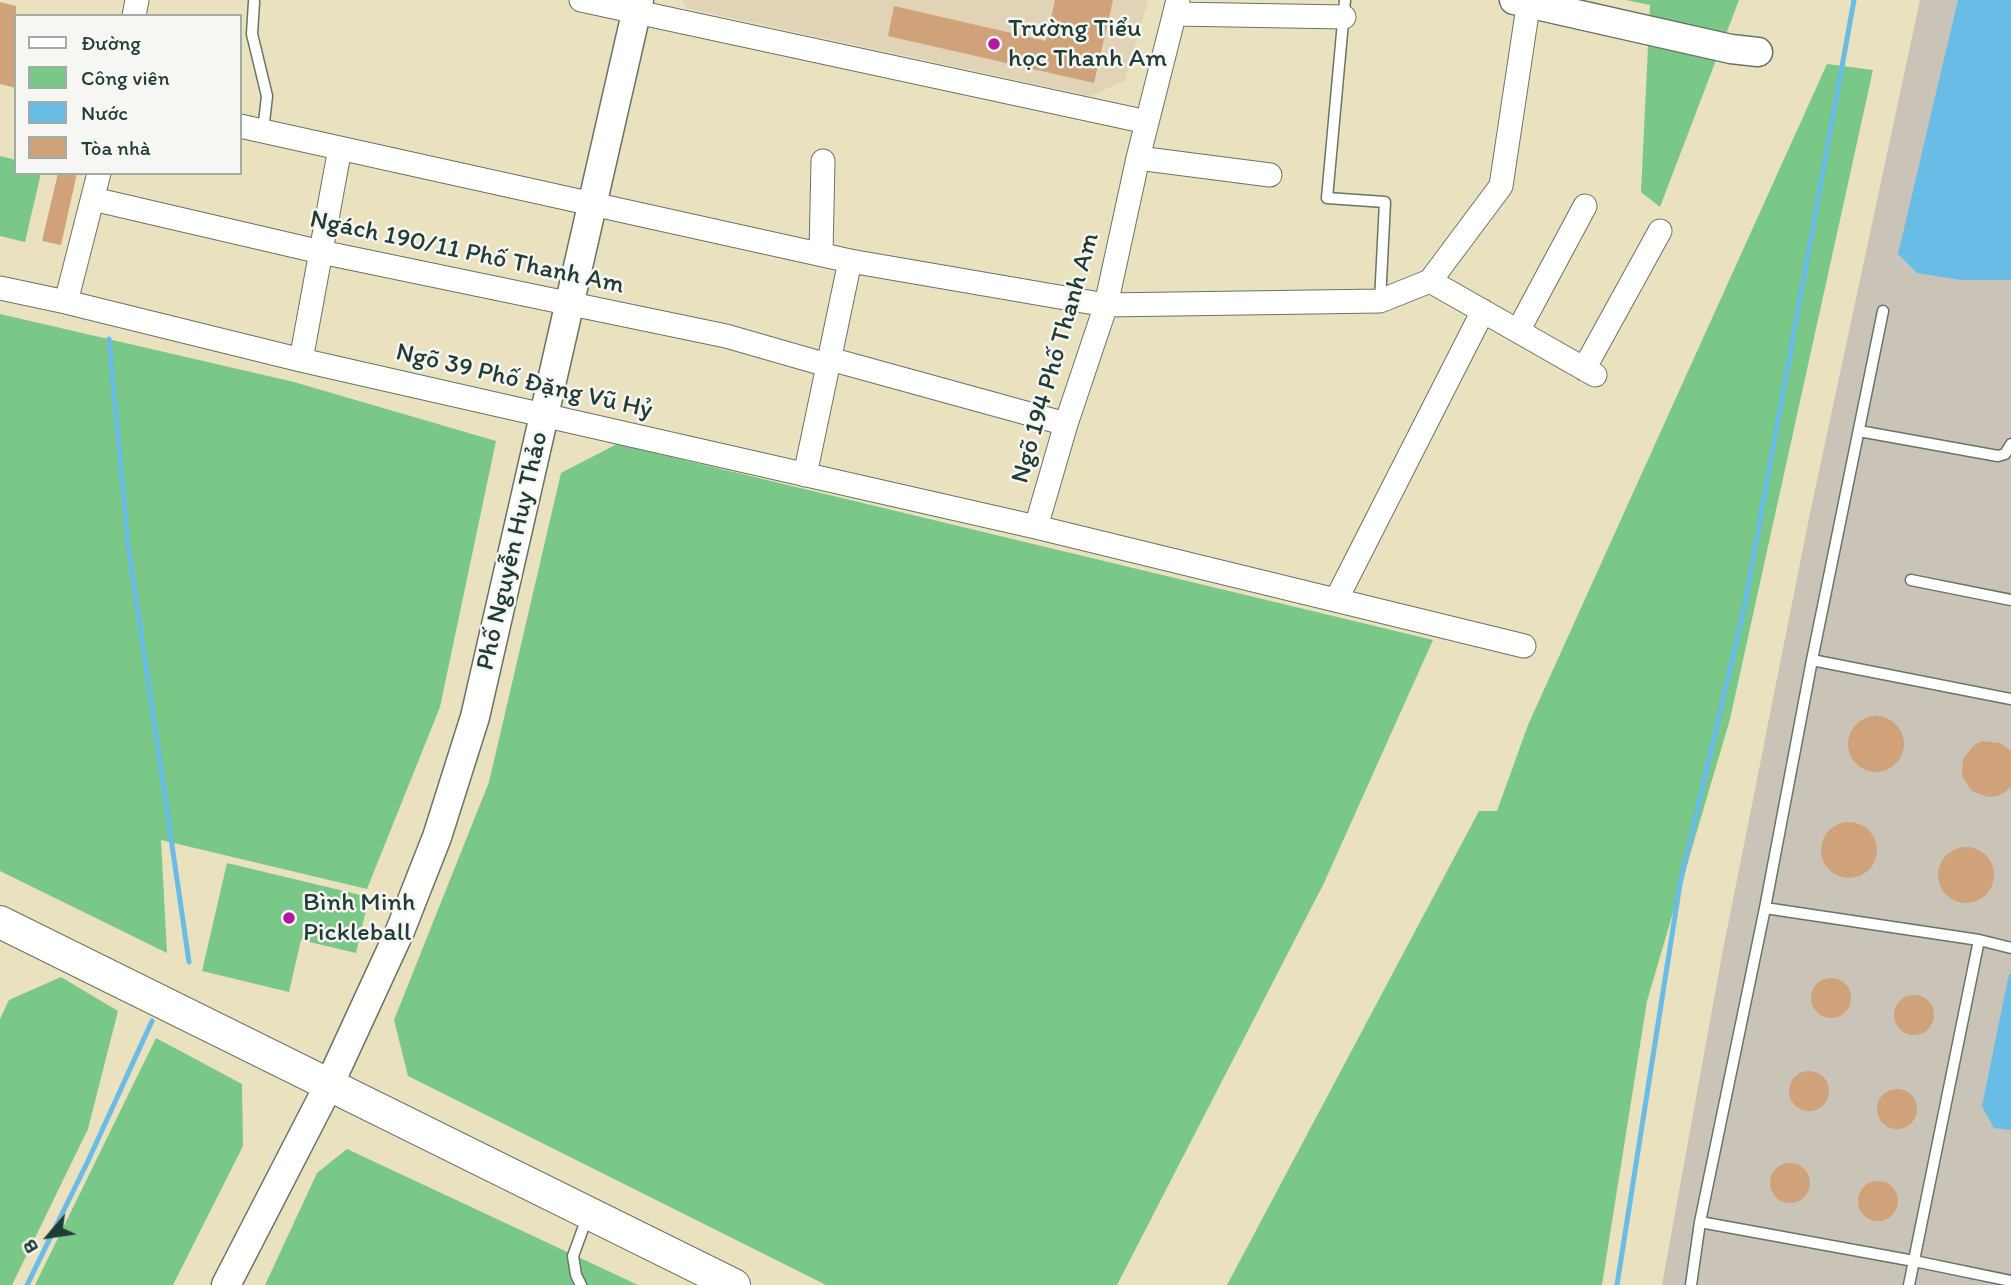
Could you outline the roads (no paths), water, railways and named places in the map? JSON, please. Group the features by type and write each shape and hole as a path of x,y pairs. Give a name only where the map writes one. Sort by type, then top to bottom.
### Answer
{"main road":[{"path":"0,922 734,1285"}],"street":[{"path":"581,0 638,6 1147,122"},
{"path":"242,126 850,261 1106,305 1380,301 1430,281 1501,186 1524,1 1731,49 1758,52"},
{"name":"Phố Nguyễn Huy Thảo","path":"226,1285 329,1085 400,931 437,837 475,717 638,6"},
{"path":"1177,7 1344,8"},
{"name":"Ngõ 194 Phố Thanh Am","path":"1036,527 1066,424 1106,305 1138,158 1177,7"},
{"path":"301,360 340,148"},
{"path":"1138,158 1270,175"},
{"path":"821,254 823,161"},
{"path":"66,302 99,175"},
{"name":"Ngách 190/11 Phố Thanh Am","path":"93,200 321,252 726,336 1066,424"},
{"path":"1518,331 1585,206"},
{"path":"1430,281 1589,372 1660,231"},
{"path":"805,475 850,261"},
{"name":"Ngõ 39 Phố Đặng Vũ Hỷ","path":"0,288 301,360 1036,527 1524,646"},
{"path":"1336,600 1483,312"}],"lane":[{"path":"254,2 252,34 267,96 263,131"},
{"path":"1344,8 1327,198 1385,202 1380,301"},
{"path":"1691,1285 1700,1222 1883,311"},
{"path":"1858,431 1998,456 2005,454 2011,444"},
{"path":"1910,580 2011,600"},
{"path":"1812,660 2011,699"},
{"path":"1765,908 1979,940 2011,948"},
{"path":"1909,1285 1979,940"},
{"path":"581,1285 576,1276 573,1256 588,1213"},
{"path":"1700,1222 2011,1280"}],"water":[{"path":"1958,0 2011,0 2011,280 1961,280 1917,273 1898,254"},
{"path":"2009,974 2011,1130 1994,1128 1982,1106"}],"waterway":[{"path":"1617,1285 1680,884 1744,609 1854,0"},
{"path":"109,339 128,543 189,962"},
{"path":"27,1285 152,1021"}],"place":[{"name":"Trường Tiểu học Thanh Am","path":"994,44"},
{"name":"Bình Minh Pickleball","path":"289,918"}]}
